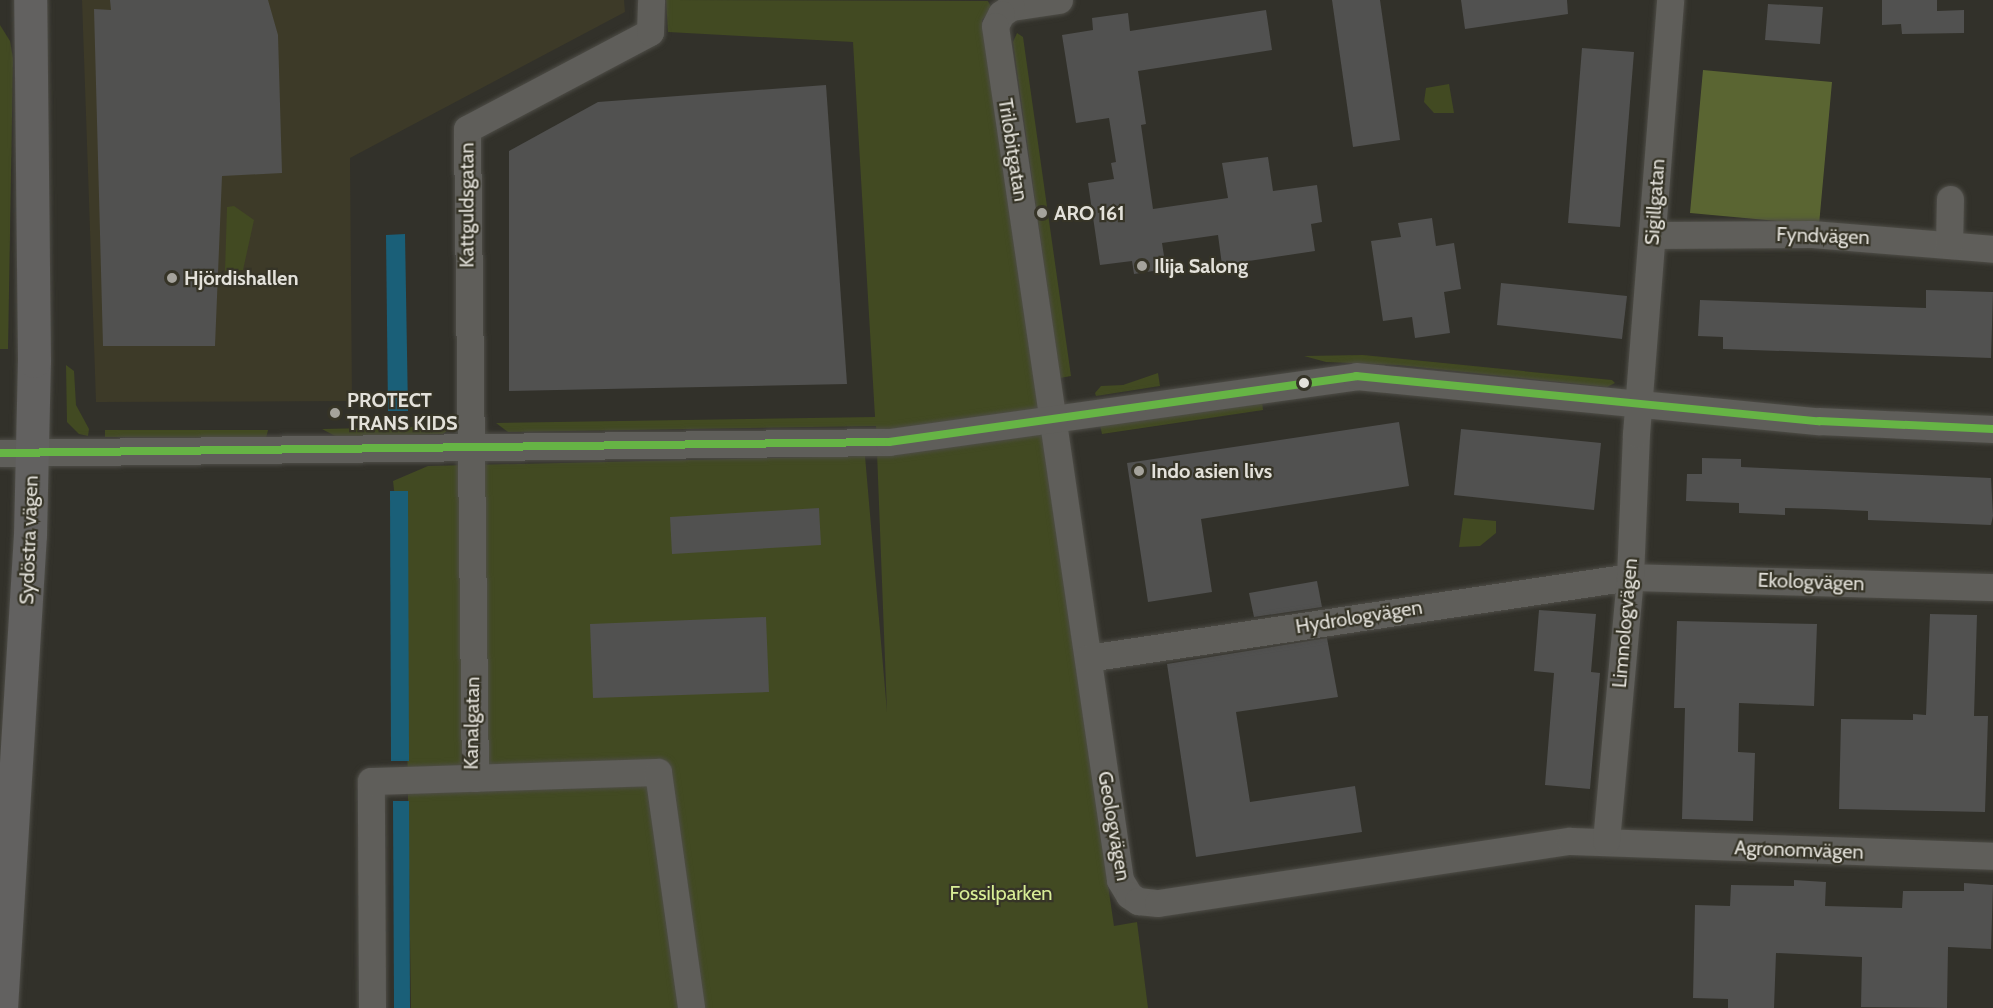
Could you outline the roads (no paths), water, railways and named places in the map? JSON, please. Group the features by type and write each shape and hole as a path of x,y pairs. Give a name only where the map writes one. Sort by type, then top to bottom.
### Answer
{"main road":[{"name":"Sydöstra vägen","path":"1,1008 23,682 33,452 30,0"}],"street":[{"name":"Kattguldsgatan","path":"469,448 467,129 650,32 651,0"},
{"name":"Trilobitgatan","path":"1053,420 995,26 1001,14 1011,7 1059,0"},
{"name":"Sigillgatan","path":"1639,405 1670,0"},
{"path":"1949,245 1950,199"},
{"name":"Fyndvägen","path":"1653,235 1812,234 1993,249"},
{"path":"0,453 889,442 1356,376 1639,405 1880,426 1993,429"},
{"name":"Limnologvägen","path":"1606,841 1629,577 1639,405"},
{"name":"Geologvägen","path":"1053,420 1120,880 1129,896 1138,901 1158,903 1570,841 1606,841"},
{"name":"Kanalgatan","path":"372,1008 371,781 475,778 469,448"},
{"name":"Ekologvägen","path":"1629,577 1993,587"},
{"name":"Hydrologvägen","path":"1088,658 1629,577"},
{"path":"475,778 658,772 691,1008"},
{"name":"Agronomvägen","path":"1606,841 1993,856"}],"water":[{"path":"405,234 408,411 388,411 386,235"},
{"path":"390,491 408,491 409,761 391,761"},
{"path":"393,801 409,801 410,1008 394,1008"}],"place":[{"name":"ARO 161","path":"1042,213"},
{"name":"Ilija Salong","path":"1142,266"},
{"name":"Hjördishallen","path":"172,278"},
{"name":"PROTECT TRANS KIDS","path":"335,413"},
{"name":"Indo asien livs","path":"1139,471"}],"park label":[{"name":"Fossilparken","path":"1001,893"}]}
